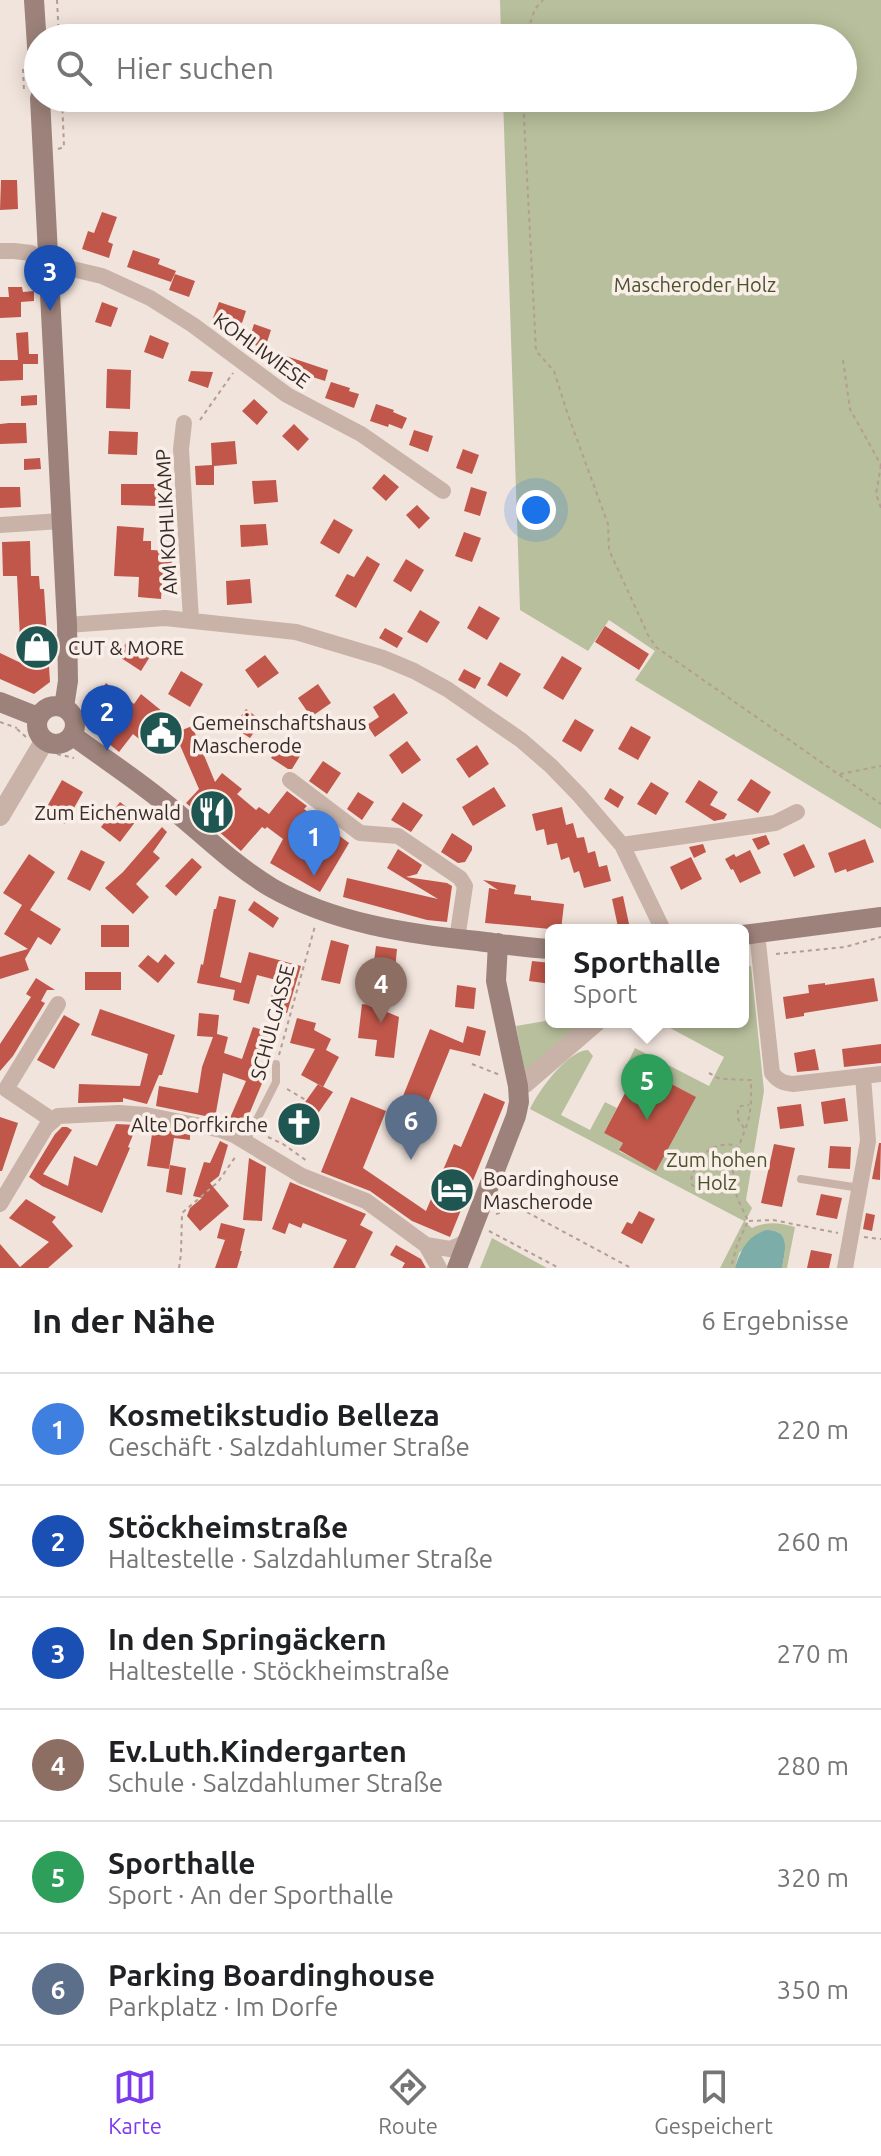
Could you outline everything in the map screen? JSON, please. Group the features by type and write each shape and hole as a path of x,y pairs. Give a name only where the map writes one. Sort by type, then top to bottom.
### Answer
{"main road":[{"path":"32,24 34,0"},
{"path":"35,112 42,153 67,625 68,681 64,707"},
{"path":"0,702 38,717"},
{"path":"64,707 70,711 75,723 72,735 60,744 49,743 41,737 37,727 38,717 47,708 64,707"},
{"path":"72,735 158,797 237,864 297,901 329,914 370,924 457,939 545,948"},
{"path":"750,934 881,917"},
{"path":"457,1268 519,1102 496,981 498,943"}],"street":[{"name":"KOHLIWIESE","path":"0,251 31,253 47,263 102,276 150,298 193,325 287,395 361,434 443,491"},
{"name":"AM KOHLIKAMP","path":"184,423 181,449 191,620"},
{"path":"0,525 61,521"},
{"name":"AM KOHLIKAMP","path":"67,625 165,618 296,632 383,658 414,671 447,689 521,740 551,766 622,845 660,924"},
{"path":"0,816 45,740"},
{"path":"290,780 360,833 398,836 460,878 465,886 457,939"},
{"path":"622,845 775,823 797,812"},
{"path":"750,934 760,956 772,1073 776,1079 793,1084 881,1074"},
{"path":"52,1120 6,1089 58,1004"},
{"path":"517,1081 525,1083 589,1028"},
{"path":"845,1268 868,1141 863,1076"},
{"path":"0,1204 52,1120 67,1114 146,1115 253,1137 302,1176 366,1201 426,1245 439,1268"},
{"path":"426,1245 450,1249 460,1245 475,1224"}],"lane":[{"name":"SCHULGASSE","path":"253,1137 276,1082 276,1064"},
{"path":"801,1179 861,1188"}],"path":[{"path":"57,0 58,24"},
{"path":"530,24 535,9 543,0"},
{"path":"42,153 64,147 63,112"},
{"path":"524,112 536,351 554,371 608,524 609,550 648,635 656,647 881,804"},
{"path":"843,360 850,409 881,464 876,494 881,508"},
{"path":"184,423 199,421 241,362"},
{"path":"838,774 881,766"},
{"name":"SCHULGASSE","path":"276,1064 315,925 329,914"},
{"path":"760,956 845,947 881,937"},
{"path":"472,1064 517,1081"},
{"path":"709,1073 720,1079 751,1080 750,1105 738,1145 734,1183 748,1221 731,1268"},
{"path":"276,1082 306,1100"},
{"path":"745,1128 738,1119 738,1108 750,1105"},
{"path":"179,1268 182,1213 218,1182 253,1137 283,1144 309,1162"},
{"path":"734,1183 702,1190 692,1185 691,1178 702,1155 709,1149 738,1145"},
{"path":"475,1224 492,1214 523,1210 631,1268"},
{"path":"748,1221 773,1220 845,1234"},
{"path":"475,1224 559,1268"},
{"path":"857,1236 881,1239"}],"green space":[{"name":"Mascheroder Holz","path":"500,0 881,0 881,829 635,680 655,651 609,620 588,651 520,610 503,112 857,112 857,24 501,24"},
{"name":"Zum hohen Holz","path":"749,966 764,1091 746,1200 752,1208 745,1222 752,1228 774,1223 795,1227 787,1268 782,1268 783,1237 780,1233 766,1230 739,1253 735,1268 720,1268 744,1221 530,1109 563,1064 588,1050 593,1056 561,1115 590,1130 605,1102 617,1108 604,1133 623,1143 619,1151 656,1170 695,1097 628,1062 635,1048 709,1086 724,1057 670,1028 749,1028"},
{"path":"545,1021 545,1028 580,1028 525,1072 516,1026"},
{"path":"492,1238 547,1268 480,1268"}],"water":[{"path":"766,1230 780,1233 783,1237 782,1268 735,1268 746,1244"}],"building":[{"path":"1,180 17,180 18,209 0,210"},
{"path":"102,212 117,217 108,242 113,244 109,258 82,249 88,231 94,233"},
{"path":"133,250 160,259 158,264 176,271 171,282 127,267"},
{"path":"175,274 195,281 189,297 169,290"},
{"path":"8,287 22,287 23,292 34,291 34,301 21,302 21,317 0,318 0,297 9,297"},
{"path":"102,302 118,308 111,327 95,322"},
{"path":"219,302 246,311 242,323 234,321 233,325 213,318"},
{"path":"254,324 271,330 265,348 248,343"},
{"path":"28,332 29,354 38,354 38,364 23,364 23,380 0,381 0,360 18,360 16,333"},
{"path":"150,335 169,343 163,359 144,352"},
{"path":"286,356 328,370 325,381 303,374 301,380 281,373"},
{"path":"107,369 131,370 130,409 106,408"},
{"path":"191,371 213,372 208,388 188,381"},
{"path":"331,382 359,394 354,408 325,398"},
{"path":"37,395 37,405 21,406 21,396"},
{"path":"254,399 268,412 257,425 242,411"},
{"path":"376,404 407,418 402,429 370,421"},
{"path":"26,423 27,443 0,444 0,424"},
{"path":"294,424 309,439 298,451 282,436"},
{"path":"414,430 433,436 428,452 409,445"},
{"path":"109,431 138,432 137,455 108,454"},
{"path":"235,441 237,464 214,466 214,485 196,485 195,466 212,465 211,443"},
{"path":"463,449 479,455 472,474 456,468"},
{"path":"40,458 41,469 24,470 24,459"},
{"path":"384,474 399,487 386,501 372,488"},
{"path":"276,480 278,502 254,504 252,481"},
{"path":"121,484 158,484 157,506 121,505"},
{"path":"0,487 20,487 21,507 0,508"},
{"path":"471,487 487,492 480,516 464,511"},
{"path":"417,505 430,518 419,529 406,515"},
{"path":"334,519 353,530 339,554 320,543"},
{"path":"266,524 268,545 241,547 240,525"},
{"path":"117,526 144,528 143,541 151,541 151,550 172,551 172,571 163,570 161,599 138,597 139,577 114,576"},
{"path":"464,532 481,538 472,562 455,556"},
{"path":"30,541 31,576 39,576 40,589 44,589 50,682 34,694 0,679 0,653 21,663 31,654 30,639 20,639 17,576 3,576 2,542"},
{"path":"367,556 380,564 356,608 335,596 347,574 354,577"},
{"path":"406,559 424,570 411,592 393,581"},
{"path":"250,579 252,603 227,605 226,581"},
{"path":"479,606 500,618 487,640 467,628"},
{"path":"420,610 440,622 427,643 407,632"},
{"path":"605,626 649,654 639,670 595,642"},
{"path":"385,628 403,638 397,648 379,638"},
{"path":"128,640 151,655 141,671 118,656"},
{"path":"265,655 279,673 258,688 245,670"},
{"path":"562,656 582,668 563,700 543,688"},
{"path":"500,662 521,674 507,697 487,685"},
{"path":"464,669 481,678 475,689 458,680"},
{"path":"181,671 203,684 190,707 168,694"},
{"path":"106,683 134,704 141,694 179,725 175,733 192,726 215,782 222,773 242,789 237,794 256,810 259,807 269,814 287,791 307,806 304,809 349,843 320,892 270,863 283,839 267,827 262,827 241,851 186,803 199,789 176,736 160,756 133,734 119,752 103,739 116,722 91,702","holes":["310,833 331,849 319,864 298,852"]},
{"path":"318,684 331,703 311,717 298,698"},
{"path":"394,693 408,713 375,737 367,725 379,717 373,707"},
{"path":"246,709 262,721 250,738 233,727"},
{"path":"575,719 594,730 581,752 562,741"},
{"path":"631,726 651,737 638,760 618,749"},
{"path":"407,741 421,760 402,774 389,755"},
{"path":"280,744 300,756 292,769 271,758"},
{"path":"477,745 489,764 469,778 456,759"},
{"path":"323,761 341,773 327,794 309,781"},
{"path":"751,779 771,792 758,813 737,800"},
{"path":"62,780 83,792 65,824 44,812"},
{"path":"699,780 718,792 710,805 727,814 724,819 714,821 685,802"},
{"path":"651,782 669,793 656,815 637,804"},
{"path":"494,787 506,806 473,826 462,807"},
{"path":"610,788 624,797 618,808 604,799"},
{"path":"358,792 374,802 362,820 347,809"},
{"path":"120,802 139,817 120,842 101,827"},
{"path":"403,802 423,815 411,832 391,820"},
{"path":"562,807 566,825 573,823 577,838 584,837 588,853 595,851 599,867 607,865 611,881 584,888 579,871 574,873 569,857 561,860 557,843 547,845 544,829 536,831 532,814"},
{"path":"162,827 167,832 153,852 160,858 136,884 149,897 133,914 105,888"},
{"path":"452,833 472,846 465,862 458,863 441,852"},
{"path":"766,835 770,844 758,850 752,839"},
{"path":"865,839 874,862 835,873 828,853"},
{"path":"703,844 706,852 694,858 689,847"},
{"path":"804,844 815,867 794,877 783,854"},
{"path":"398,849 422,865 417,874 406,877 452,886 447,922 427,920 343,897 347,878 438,899 387,868"},
{"path":"81,850 105,862 90,891 67,879"},
{"path":"750,850 761,873 740,883 725,859"},
{"path":"29,854 55,872 30,910 61,929 51,945 38,937 25,959 29,970 0,979 0,957 28,949 4,934 22,905 3,893"},
{"path":"691,857 702,879 681,890 670,867"},
{"path":"192,858 202,867 176,896 165,886"},
{"path":"483,880 516,885 514,894 531,896 531,900 564,904 562,924 545,924 545,929 485,923 489,888 498,890"},
{"path":"219,896 236,900 220,977 241,983 249,952 301,966 287,1013 268,1008 276,980 257,975 249,1004 233,1000 235,990 197,983"},
{"path":"623,896 629,924 617,924 612,899"},
{"path":"254,901 279,918 273,928 248,910"},
{"path":"101,925 129,925 129,947 101,947"},
{"path":"331,940 349,945 340,984 321,980"},
{"path":"376,946 397,949 394,980 372,977"},
{"path":"165,954 175,963 158,983 138,966 148,955 158,963"},
{"path":"532,961 545,962 545,983 529,981"},
{"path":"85,972 121,972 121,990 85,990"},
{"path":"36,978 55,990 47,990 41,1001 45,1003 13,1056 0,1071 0,1044 31,997 26,994"},
{"path":"874,978 878,1001 804,1013 804,1016 786,1019 783,997 809,993 808,985"},
{"path":"457,985 476,988 474,1009 455,1007"},
{"path":"362,1004 399,1017 394,1058 375,1056 377,1040 358,1038"},
{"path":"100,1009 175,1035 162,1075 159,1075 147,1104 123,1098 123,1102 78,1103 79,1084 140,1086 148,1054 91,1035"},
{"path":"199,1013 219,1015 217,1034 228,1037 224,1053 242,1059 253,1027 269,1032 258,1065 268,1069 245,1124 230,1118 246,1081 223,1073 215,1118 156,1106 159,1086 198,1093 202,1067 213,1037 197,1036"},
{"path":"64,1015 80,1024 54,1069 37,1060"},
{"path":"297,1018 316,1023 314,1030 331,1039 326,1050 339,1057 323,1087 301,1075 315,1049 290,1043"},
{"path":"467,1026 486,1031 480,1056 450,1049 421,1120 397,1111 430,1029 463,1043"},
{"path":"881,1044 881,1063 844,1067 842,1049"},
{"path":"815,1049 819,1070 797,1072 794,1053"},
{"path":"634,1076 653,1087 658,1077 696,1097 656,1171 619,1150 623,1143 604,1133"},
{"name":"Alte Dorfkirche","path":"318,1084 333,1092 297,1143 283,1133"},
{"path":"484,1093 505,1102 450,1237 412,1221 370,1191 321,1172 351,1097 386,1111 363,1168 426,1211 454,1144 461,1147"},
{"path":"845,1098 848,1121 824,1124 821,1102"},
{"path":"801,1104 804,1126 780,1129 777,1107"},
{"path":"0,1117 18,1123 2,1171 0,1171"},
{"path":"116,1124 137,1125 102,1213 29,1177 55,1134 62,1127 67,1127 72,1130 43,1174 68,1186 74,1156 97,1166"},
{"path":"153,1128 190,1135 190,1140 174,1138 169,1169 147,1166"},
{"path":"220,1141 228,1145 219,1176 210,1183 229,1206 200,1231 187,1216 190,1208 202,1198 193,1196 204,1162 210,1163"},
{"path":"881,1143 880,1180 872,1179"},
{"path":"774,1144 795,1148 782,1207 761,1203"},
{"path":"830,1146 851,1147 850,1169 828,1168"},
{"path":"249,1158 266,1167 262,1221 243,1220"},
{"path":"170,1165 186,1168 182,1195 166,1192"},
{"path":"290,1182 366,1214 360,1225 373,1232 355,1268 333,1268 347,1240 303,1223 301,1228 289,1223 285,1234 272,1229"},
{"path":"821,1194 842,1198 837,1219 816,1215"},
{"path":"26,1199 56,1217 52,1222 73,1246 48,1268 0,1268 0,1244 20,1267 49,1242 9,1218"},
{"path":"639,1211 655,1219 642,1244 621,1233 627,1222 632,1224"},
{"path":"866,1213 875,1215 872,1231 863,1229"},
{"path":"221,1223 245,1229 237,1268 215,1268 225,1240 217,1238"},
{"path":"396,1245 421,1259 426,1268 402,1268 405,1263 390,1255"},
{"path":"811,1250 832,1254 829,1268 807,1268"}],"place":[{"name":"In den Springäckern","path":"50,311"},
{"name":"CUT & MORE","path":"37,647"},
{"name":"Gemeinschaftshaus Mascherode","path":"161,733"},
{"name":"Stöckheimstraße","path":"107,751"},
{"name":"Zum Eichenwald","path":"212,812"},
{"name":"Kosmetikstudio Belleza","path":"314,876"},
{"name":"Ev.Luth.Kindergarten","path":"381,1023"},
{"name":"Sporthalle","path":"647,1120"},
{"name":"Alte Dorfkirche","path":"299,1124"},
{"name":"Parking Boardinghouse","path":"411,1160"},
{"name":"Boardinghouse Mascherode","path":"452,1190"}]}
